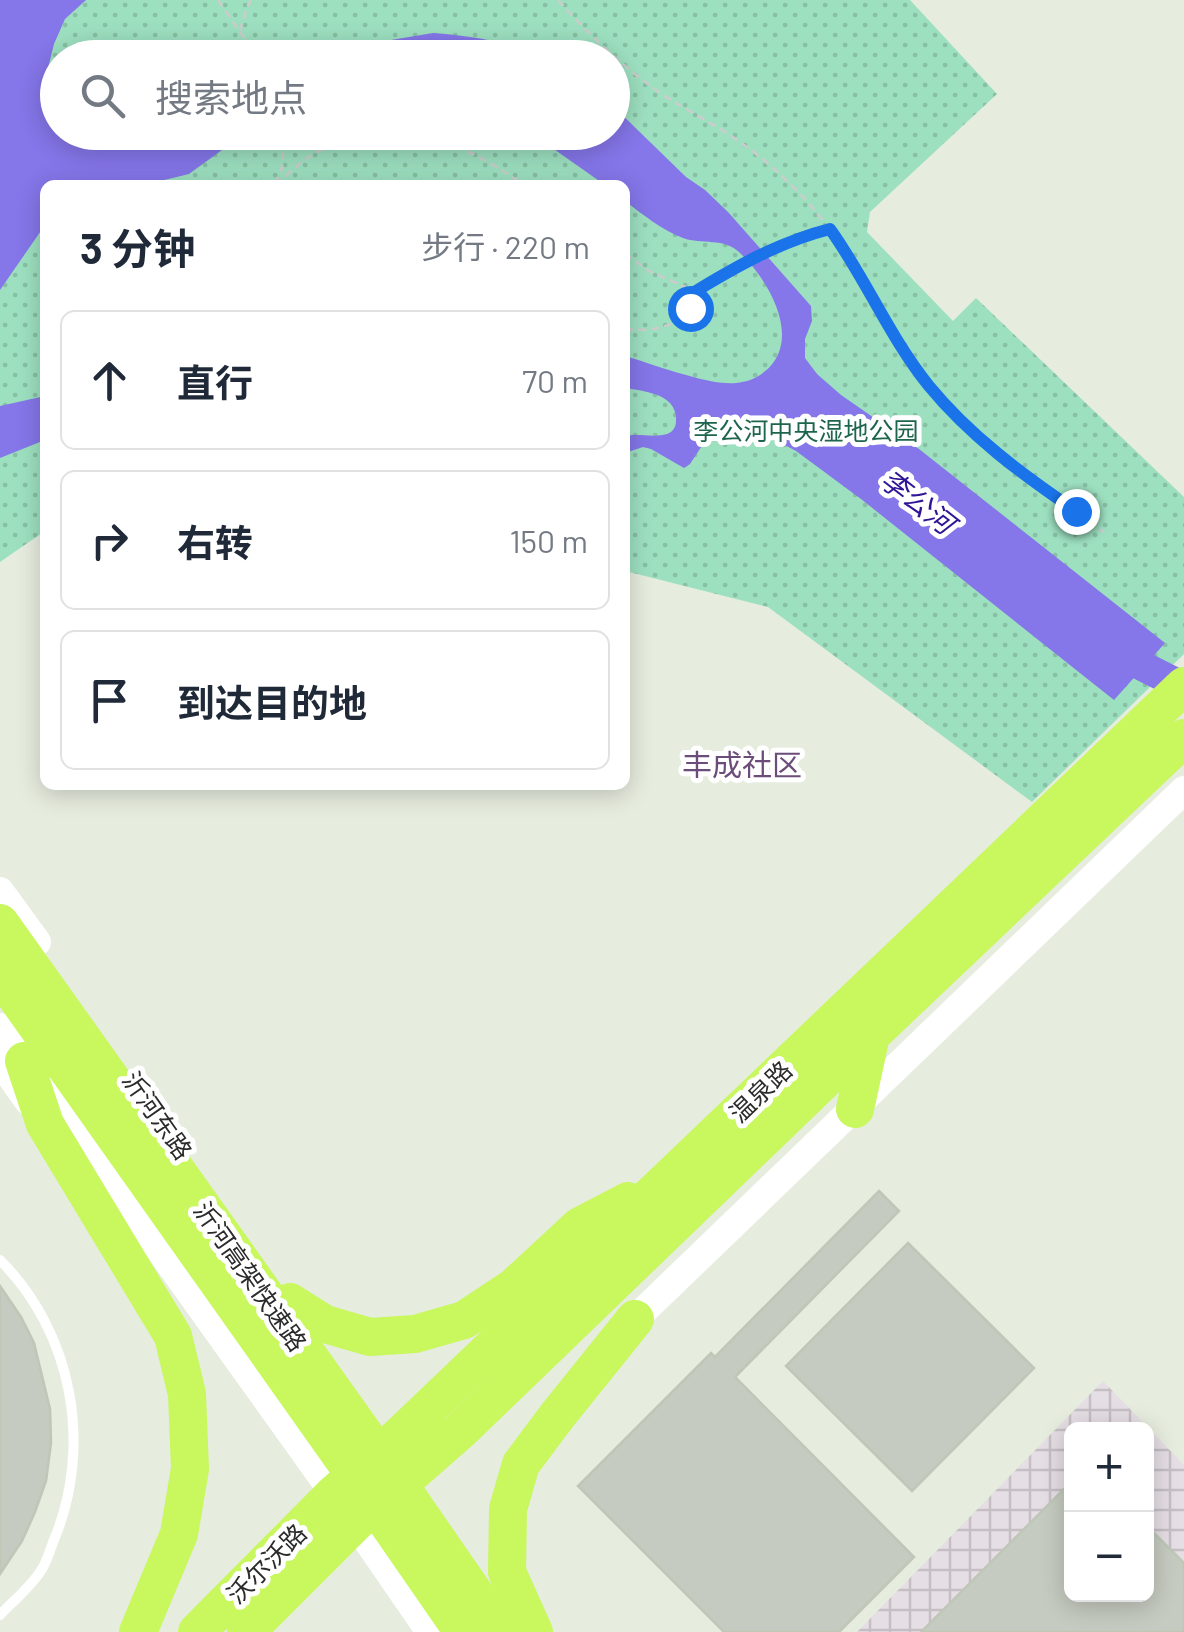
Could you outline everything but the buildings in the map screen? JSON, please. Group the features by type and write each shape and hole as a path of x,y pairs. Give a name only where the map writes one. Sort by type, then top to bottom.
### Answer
{"highway":[{"name":"温泉路","path":"345,1508 402,1459 486,1353 1184,686"},
{"name":"温泉路","path":"402,1459 460,1432 1175,747"},
{"name":"沂河高架快速路","path":"0,922 501,1632"},
{"name":"沂河高架快速路","path":"0,974 463,1632"},
{"path":"855,1109 871,1035"},
{"path":"12,1061 45,1124 172,1336 187,1394 190,1468 178,1534 138,1632"},
{"path":"290,1302 324,1324 370,1337 414,1334 464,1320 514,1287 580,1226 666,1181"},
{"path":"486,1353 514,1287"},
{"path":"460,1432 516,1404 635,1319"},
{"path":"534,1632 507,1572 508,1509 521,1464 635,1319"},
{"name":"沃尔沃路","path":"196,1632 345,1508"},
{"name":"沃尔沃路","path":"246,1632 345,1508"}],"main road":[{"path":"635,1319 1184,790"},
{"name":"沂河东路","path":"0,890 525,1632"},
{"path":"0,1027 12,1061 213,1324 430,1632"},
{"path":"125,1257 213,1324"}],"lane":[{"path":"0,1260 34,1304 56,1347 72,1398 75,1452 65,1513 41,1570 0,1615"}],"path":[{"path":"218,0 245,40"},
{"path":"240,33 251,0"},
{"path":"558,0 597,40"},
{"path":"630,69 775,170 830,229 905,351 957,417 996,452 1104,532"},
{"path":"277,180 283,150"},
{"path":"281,180 322,150"},
{"path":"463,150 517,180"},
{"path":"691,294 786,242 830,229"},
{"path":"630,257 685,287 693,300 674,323 630,329"}],"shaded area":[{"path":"1103,1381 1143,1422 1064,1422 1064,1602 1154,1602 1154,1434 1184,1465 1184,1632 857,1632"}],"green space":[{"name":"李公河中央湿地公园","path":"0,0 910,0 997,94 870,212 867,232 953,321 976,298 1184,497 1184,654 1032,802 768,607 630,572 630,180 40,180 40,534 0,562"}],"water":[{"path":"0,0 86,0 65,19 56,40 40,40 40,150 222,150 189,174 164,180 40,180 40,232 0,290"},
{"path":"433,33 489,40 391,40"},
{"path":"630,123 728,212 811,306 805,358 817,374 919,449 1165,643 1114,700 861,499 796,451 766,435 722,422 684,468 651,449 630,451 630,436 667,434 676,421 666,399 630,389 630,358 696,378 740,383 761,374 776,359 782,328 762,279 734,248 690,240 667,231 630,205 630,180 598,180 555,150 630,150"},
{"path":"40,397 40,442 0,458 0,406"}],"waterway":[{"name":"李公河","path":"1107,648 1184,687"}],"district":[{"name":"丰成社区","path":"742,764"}],"route":[{"path":"690,308 691,294 709,283 786,242 830,229 928,384 996,452 1076,511"}]}
